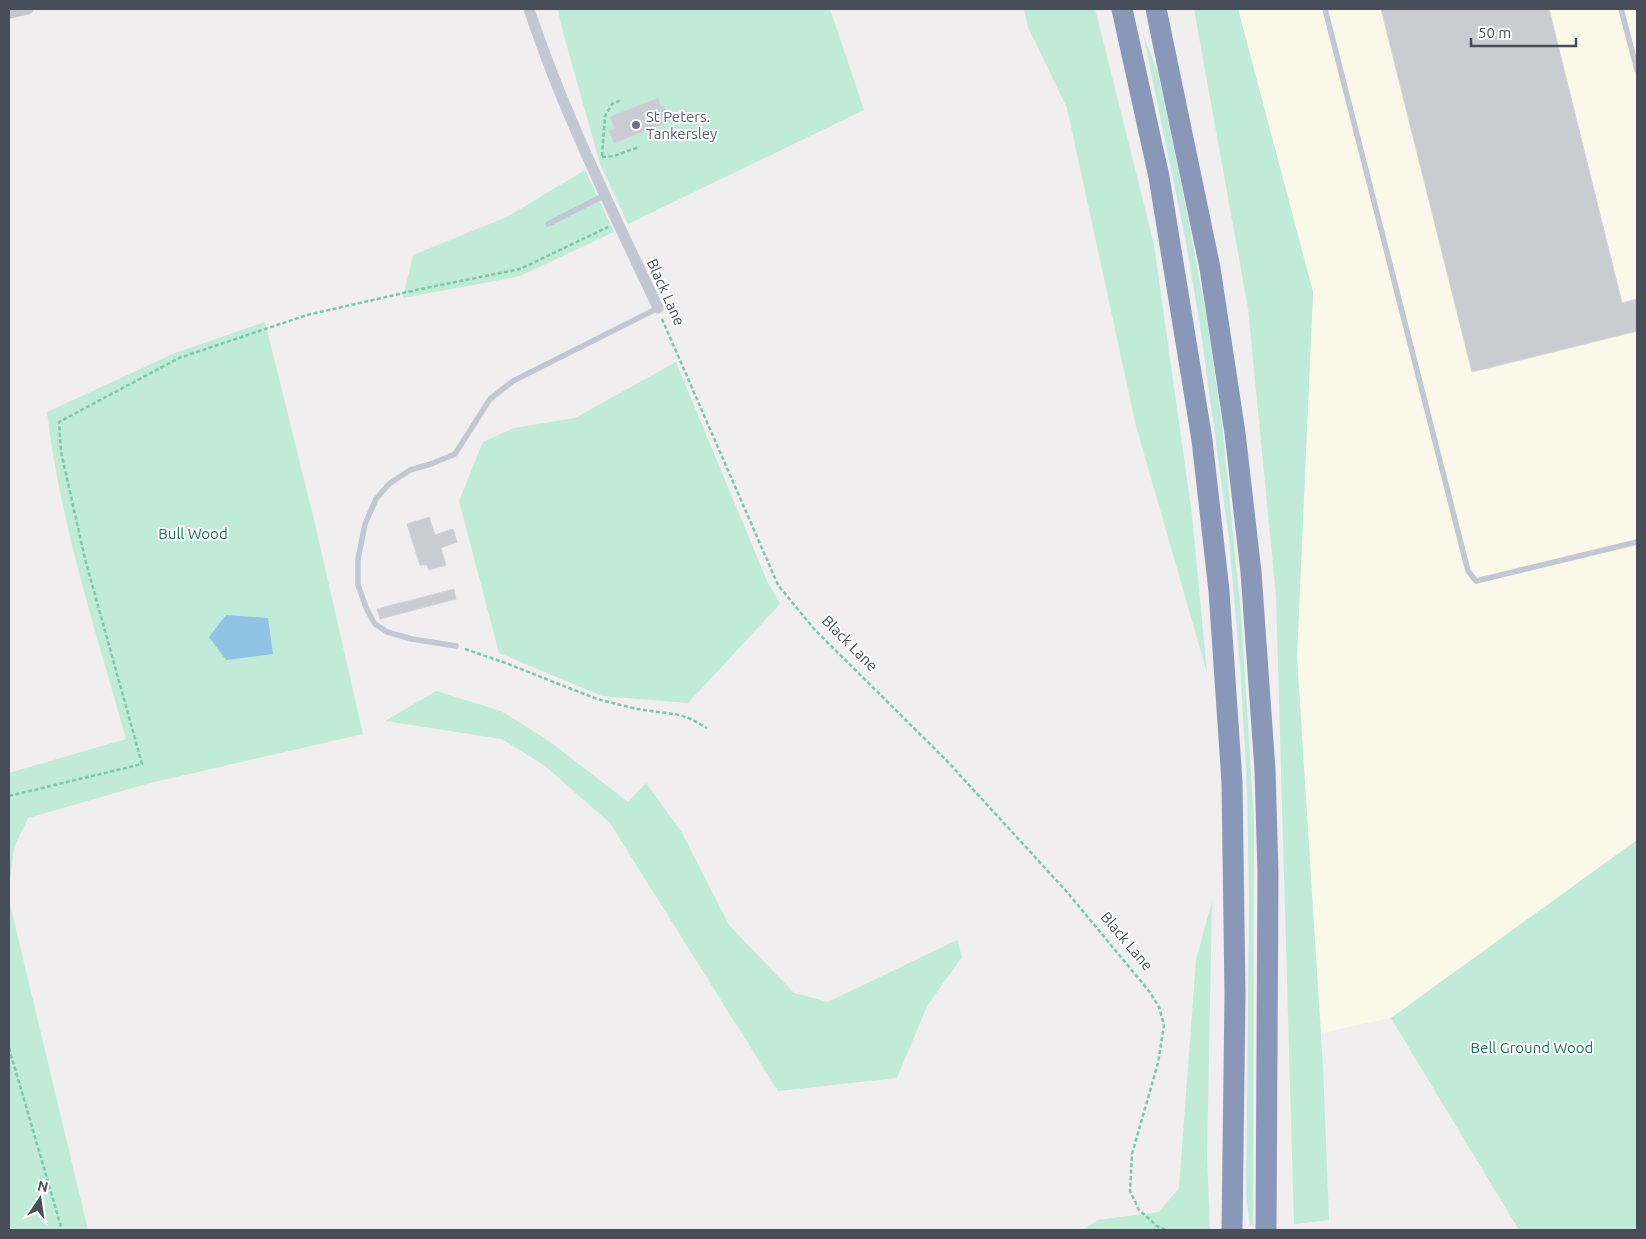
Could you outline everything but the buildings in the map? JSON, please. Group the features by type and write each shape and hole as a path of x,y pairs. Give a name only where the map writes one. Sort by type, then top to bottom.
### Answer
{"highway":[{"path":"1122,9 1159,177 1202,440 1219,591 1232,782 1235,994 1232,1222"},
{"path":"1156,9 1210,268 1235,433 1252,572 1265,770 1268,864 1266,1223"}],"street":[{"path":"9,13 28,9"},
{"name":"Black Lane","path":"529,9 604,195 658,308"}],"lane":[{"path":"1324,9 1468,571 1476,581 1637,542"},
{"path":"1622,9 1637,70"},
{"path":"548,224 604,195"},
{"path":"456,646 412,639 387,632 375,624 366,610 358,585 358,559 365,524 376,499 390,484 410,470 455,454 490,399 513,382 658,308"}],"path":[{"path":"602,157 605,116 612,104 621,100"},
{"path":"590,162 639,147"},
{"path":"9,796 142,764 85,559 61,452 59,422 178,358 307,315 421,288 520,269 618,223"},
{"name":"Black Lane","path":"658,308 778,585 814,629 948,762 1067,892 1159,1007 1164,1025 1158,1064 1132,1154 1130,1191 1139,1210 1157,1226 1166,1230"},
{"path":"456,646 503,662 597,699 680,715 707,728"},
{"path":"9,1048 62,1230"}],"shaded area":[{"path":"1238,9 1637,9 1637,840 1391,1018 1321,1033 1297,657 1313,292"}],"green space":[{"path":"558,9 830,9 864,110 628,224 600,164"},
{"path":"1024,9 1095,9 1154,245 1192,515 1207,673 1136,426 1067,108 1028,27"},
{"path":"1194,9 1238,9 1313,292 1297,657 1323,1068 1329,1220 1294,1224 1276,596 1248,308"},
{"path":"1143,34 1158,73 1207,320 1222,425 1241,613 1254,822 1253,1224 1250,1226 1246,1196 1249,899 1247,788 1241,679 1229,539 1200,325 1185,237"},
{"path":"585,170 614,232 520,276 403,298 413,255 507,217"},
{"name":"Bull Wood","path":"265,322 315,524 363,734 150,783 28,818 14,847 9,889 9,773 126,739 70,536 53,453 47,412 175,353"},
{"path":"676,362 767,581 780,604 688,703 602,696 499,653 459,501 483,442 514,428 575,418"},
{"path":"436,691 501,711 549,741 628,802 646,783 681,831 729,925 794,993 828,1002 957,940 962,957 927,1006 897,1078 778,1091 610,823 545,766 502,739 385,721"},
{"name":"Bell Ground Wood","path":"1637,840 1637,1230 1519,1230 1391,1018"},
{"path":"9,900 88,1230 9,1230"},
{"path":"1212,901 1207,1155 1210,1230 1082,1230 1098,1220 1159,1212 1179,1188 1196,960"}],"water":[{"path":"226,615 268,618 273,654 226,660 209,637"}],"place":[{"name":"St Peters. Tankersley","path":"636,125"}]}
